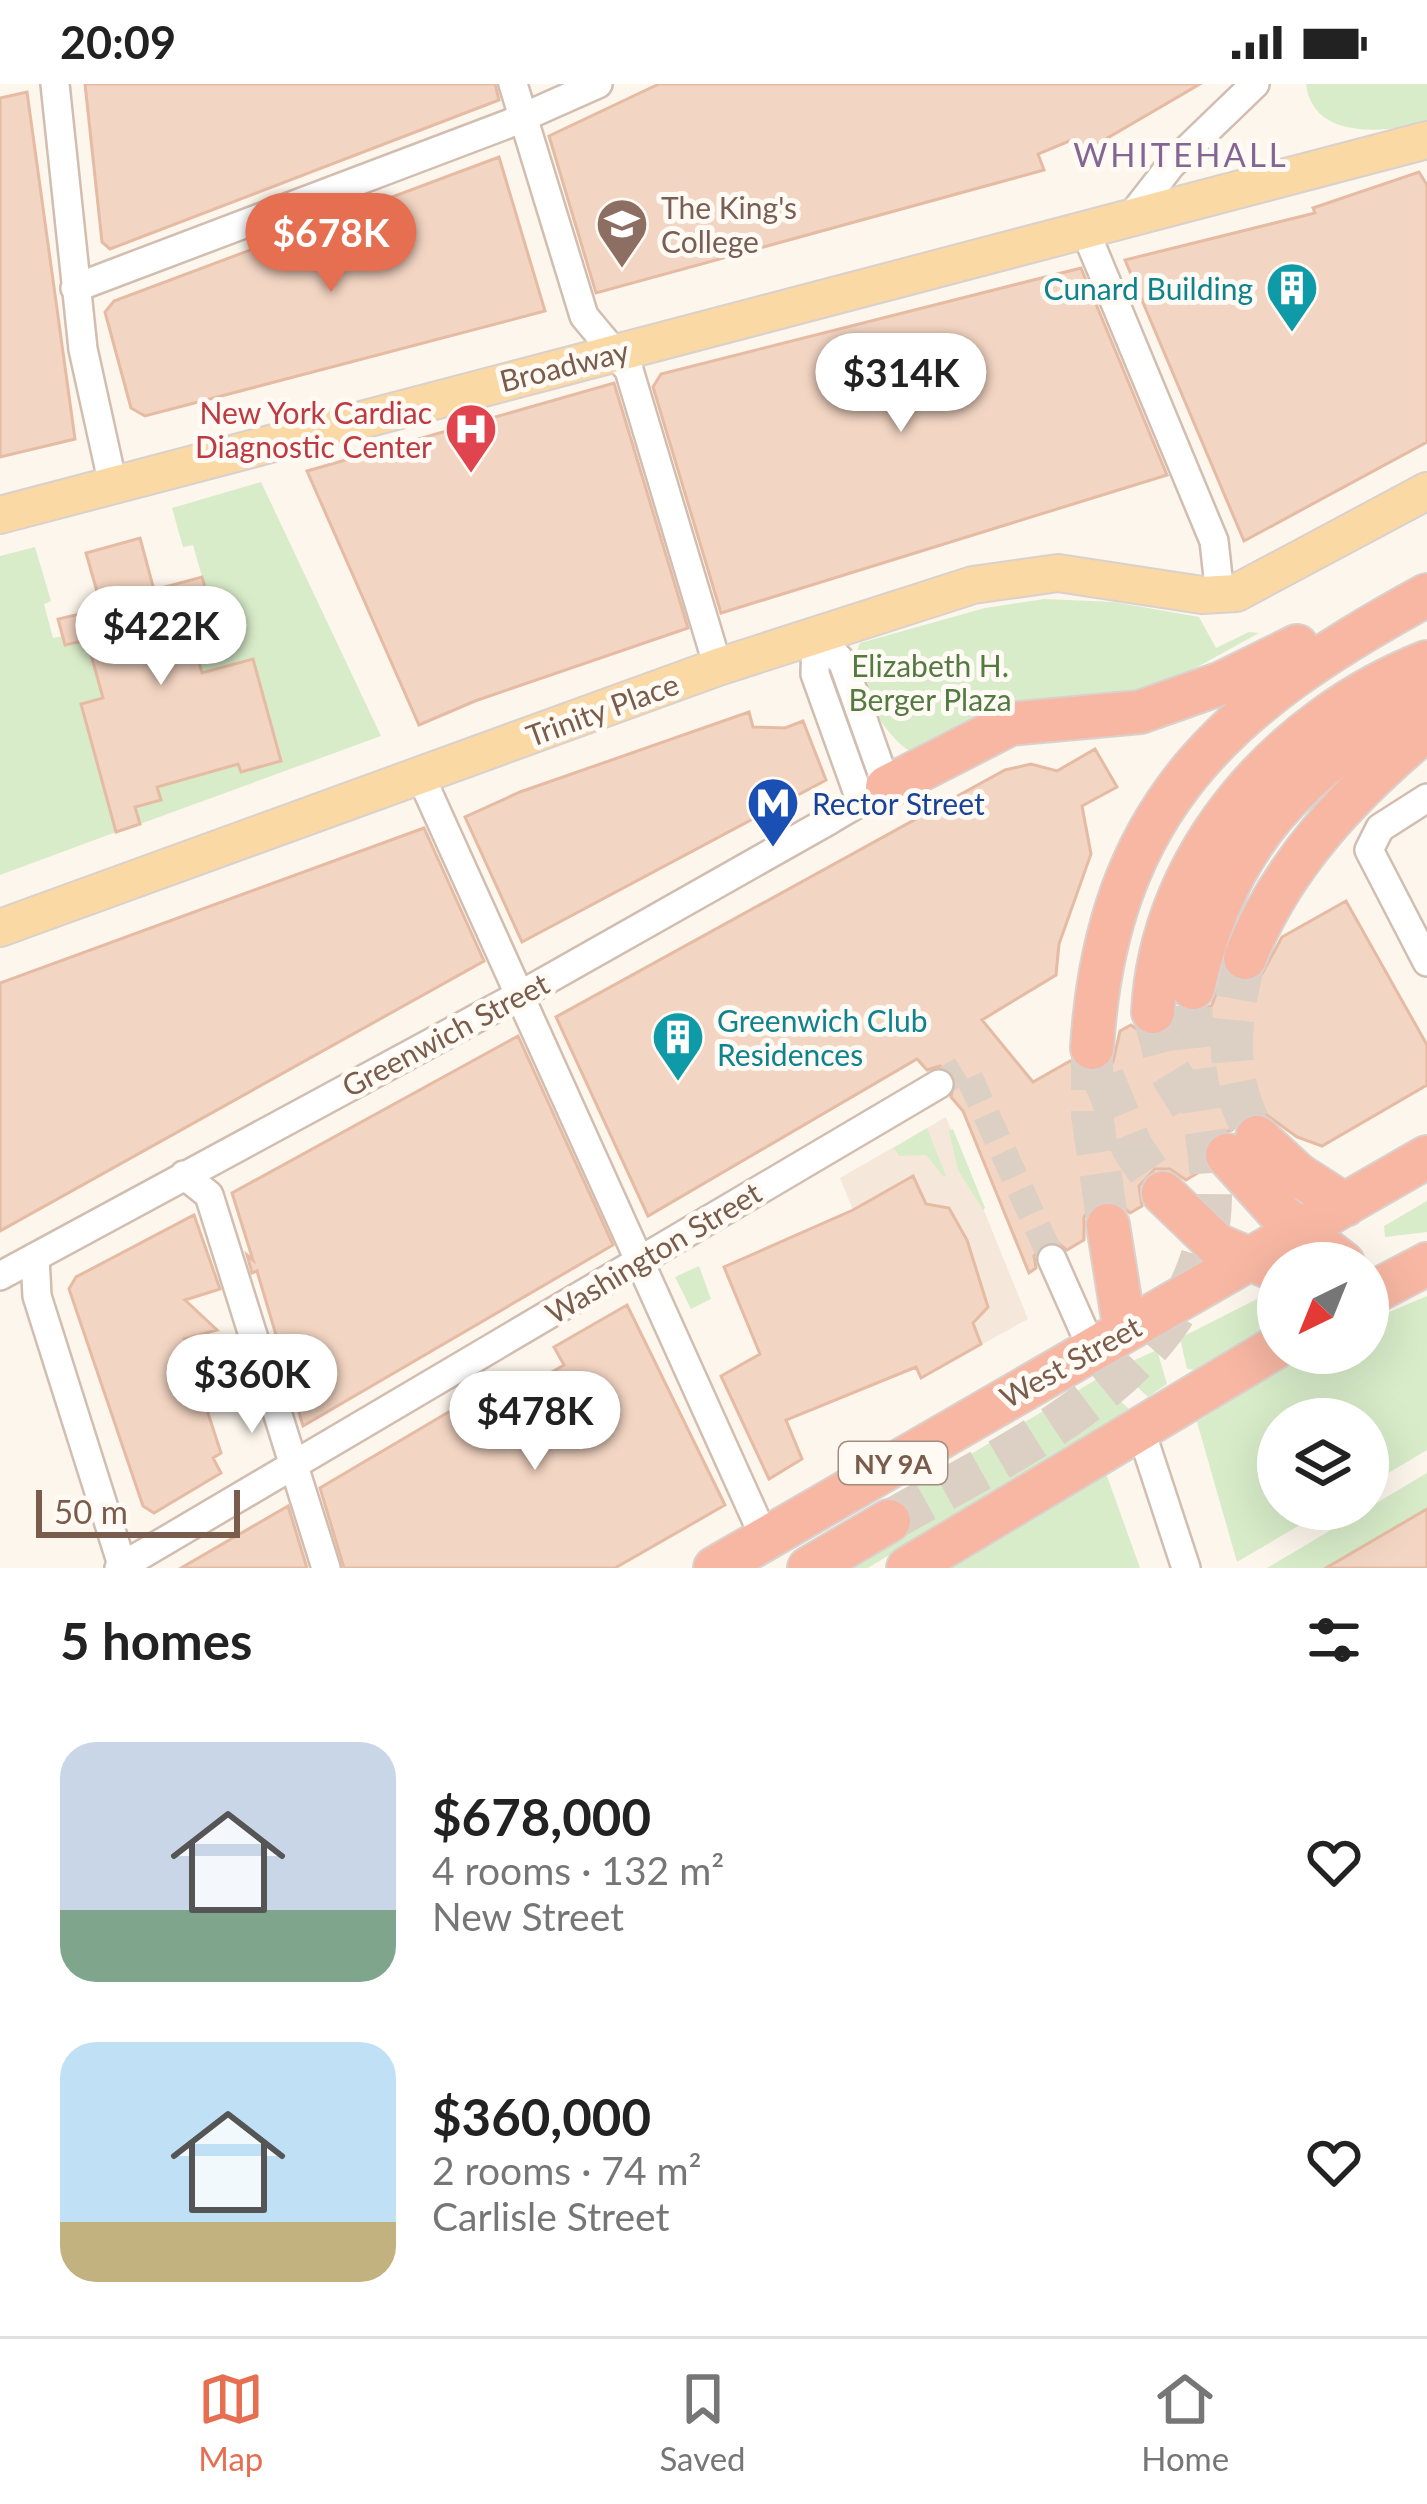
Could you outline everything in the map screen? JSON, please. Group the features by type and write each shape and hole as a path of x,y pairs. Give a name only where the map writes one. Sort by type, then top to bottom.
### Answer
{"highway":[{"path":"874,794 1010,724 1118,717 1159,707 1331,631 1413,603"},
{"path":"1093,1048 1102,962 1115,915 1142,850 1176,790 1221,733 1268,691 1413,603"},
{"path":"1153,1012 1160,958 1185,888 1244,791 1331,711 1427,662"},
{"path":"1193,988 1216,909 1263,826 1308,774 1368,730 1427,698"},
{"path":"1245,958 1275,894 1306,849 1371,778 1427,729"},
{"path":"1314,1242 1300,1232 1242,1146 1346,1205"},
{"name":"West Street","path":"1290,1242 1427,1157"},
{"path":"1162,1193 1195,1229 1257,1262"},
{"path":"1108,1226 1109,1340"},
{"path":"1389,1280 1427,1264"},
{"name":"West Street","path":"716,1568 1109,1340 1257,1270"},
{"path":"908,1568 1257,1358"},
{"path":"809,1568 890,1521"}],"main road":[{"name":"Broadway","path":"0,515 1427,140"},
{"path":"1220,595 1251,587 1427,491"},
{"name":"Trinity Place","path":"0,928 718,667 1024,574 1081,574 1220,595"}],"street":[{"path":"55,84 75,287 113,485"},
{"path":"513,84 584,316 628,370 718,667"},
{"path":"75,287 524,118 598,84"},
{"path":"1129,219 1171,165 1255,84"},
{"path":"1084,228 1214,541 1220,595"},
{"path":"816,634 843,663 874,794"},
{"path":"421,777 765,1539"},
{"name":"Greenwich Street","path":"0,1276 519,995 874,794"},
{"path":"1427,798 1380,828 1369,850 1427,962"},
{"name":"Washington Street","path":"121,1567 939,1084"},
{"path":"184,1175 209,1195 326,1568"},
{"path":"34,1257 37,1296 121,1567"},
{"path":"1052,1258 1109,1340"},
{"path":"1140,1428 1186,1568"}],"shaded area":[{"path":"946,1117 1028,1319 921,1378 840,1178"}],"green space":[{"path":"1306,84 1427,84 1427,123 1372,130 1336,124 1311,102"},
{"path":"261,482 381,736 140,824 135,807 160,800 157,787 238,764 241,772 281,761 253,659 202,673 186,615 211,608 193,545 183,547 172,508"},
{"path":"35,547 51,601 44,604 53,638 63,636 65,645 87,640 103,698 81,704 108,801 125,818 113,823 116,832 0,875 0,556"},
{"name":"Elizabeth H. Berger Plaza","path":"1044,599 1114,602 1199,617 1216,648 1249,632 1259,633 1152,692 917,754 893,737 864,688 857,655 860,643 985,608"},
{"path":"927,1128 944,1177 926,1155 899,1156 894,1148"},
{"path":"953,1129 983,1210 958,1170 949,1131"},
{"path":"1427,1201 1427,1232 1385,1237 1384,1226"},
{"path":"699,1266 711,1299 691,1309 675,1277"},
{"path":"1427,1296 1427,1450 1389,1473 1389,1398 1257,1398 1257,1530 1291,1530 1237,1562 1197,1422 1274,1374 1389,1374 1389,1312"},
{"path":"1257,1299 1257,1332 1194,1370 1187,1369 1180,1338"},
{"path":"1157,1350 1167,1384 1148,1397 1117,1368"},
{"path":"1097,1379 1129,1409 868,1568 840,1568 882,1507"},
{"path":"1427,1473 1427,1509 1326,1568 1267,1568 1331,1530 1389,1530 1389,1496"},
{"path":"1103,1476 1107,1476 1140,1568 952,1568"}],"building":[{"path":"85,84 495,84 499,100 110,249 102,242"},
{"path":"659,84 1200,84 1080,154 1074,139 1038,154 1044,170 596,293 549,136"},
{"path":"27,92 75,439 0,457 0,98"},
{"path":"499,157 545,311 145,416 131,408 105,312 114,301"},
{"name":"Cunard Building","path":"1419,172 1427,185 1427,442 1244,541 1125,260 1315,213 1313,208"},
{"path":"1081,268 1167,475 721,613 653,387 661,374"},
{"path":"614,383 688,628 419,725 307,471"},
{"path":"140,538 154,590 202,577 211,608 186,615 202,673 253,659 281,761 241,772 238,764 157,787 161,800 135,807 140,824 116,832 81,704 103,698 87,640 65,645 58,619 102,609 86,553"},
{"path":"749,712 753,727 785,728 803,721 826,780 522,942 465,817 520,792"},
{"path":"1095,749 1117,787 1082,806 1091,854 1059,944 1056,975 982,1020 1033,1082 1070,1061 1088,1073 1103,1071 1113,1062 1120,1031 1131,1025 1148,1037 1164,1035 1174,1027 1179,1009 1198,1013 1212,1005 1224,972 1236,982 1259,979 1282,937 1346,901 1427,1045 1427,1085 1322,1146 1297,1137 1264,1113 1248,1113 1232,1130 1209,1137 1203,1148 1206,1168 1186,1180 1170,1169 1155,1169 1139,1186 1142,1206 1130,1213 1116,1201 1093,1205 1084,1217 1084,1240 1067,1250 1055,1241 1044,1243 1034,1256 1036,1268 1029,1273 963,1111 951,1097 955,1076 940,1066 927,1070 917,1059 648,1216 556,1017 1005,770 1031,764 1057,771"},
{"path":"424,828 484,961 0,1231 0,983"},
{"path":"518,1036 613,1245 303,1426 257,1271 252,1273 247,1255 253,1260 232,1193"},
{"path":"913,1176 926,1204 949,1208 967,1240 988,1307 973,1323 981,1344 921,1378 916,1367 786,1420 802,1459 769,1479 721,1376 760,1354 724,1267 853,1210"},
{"path":"194,1215 220,1289 185,1300 217,1330 184,1339 221,1453 213,1458 221,1473 154,1513 143,1506 69,1289 76,1277"},
{"path":"627,1305 725,1505 615,1568 344,1568 320,1488 452,1410 461,1425 564,1365 554,1347"},
{"path":"288,1506 307,1568 181,1568"},
{"path":"1427,1509 1427,1568 1326,1568"}],"tunnel":[{"path":"1245,958 1232,1049 1238,1093 1257,1137"},
{"path":"889,1521 1045,1432 1096,1396 1141,1355 1177,1310 1201,1257 1211,1198 1193,1041 1193,988"},
{"path":"1153,1012 1168,1069 1191,1106"},
{"path":"1092,1048 1092,1115 1108,1225"},
{"path":"939,1084 965,1068 1052,1259"},
{"path":"1103,1077 1132,1147 1163,1193"}],"place":[{"name":"The King's College","path":"622,270"},
{"name":"Cunard Building","path":"1292,334"},
{"name":"New York Cardiac Diagnostic Center","path":"471,475"},
{"name":"Rector Street","path":"773,849"},
{"name":"Greenwich Club Residences","path":"678,1083"}],"district":[{"name":"WHITEHALL","path":"1181,154"}]}
